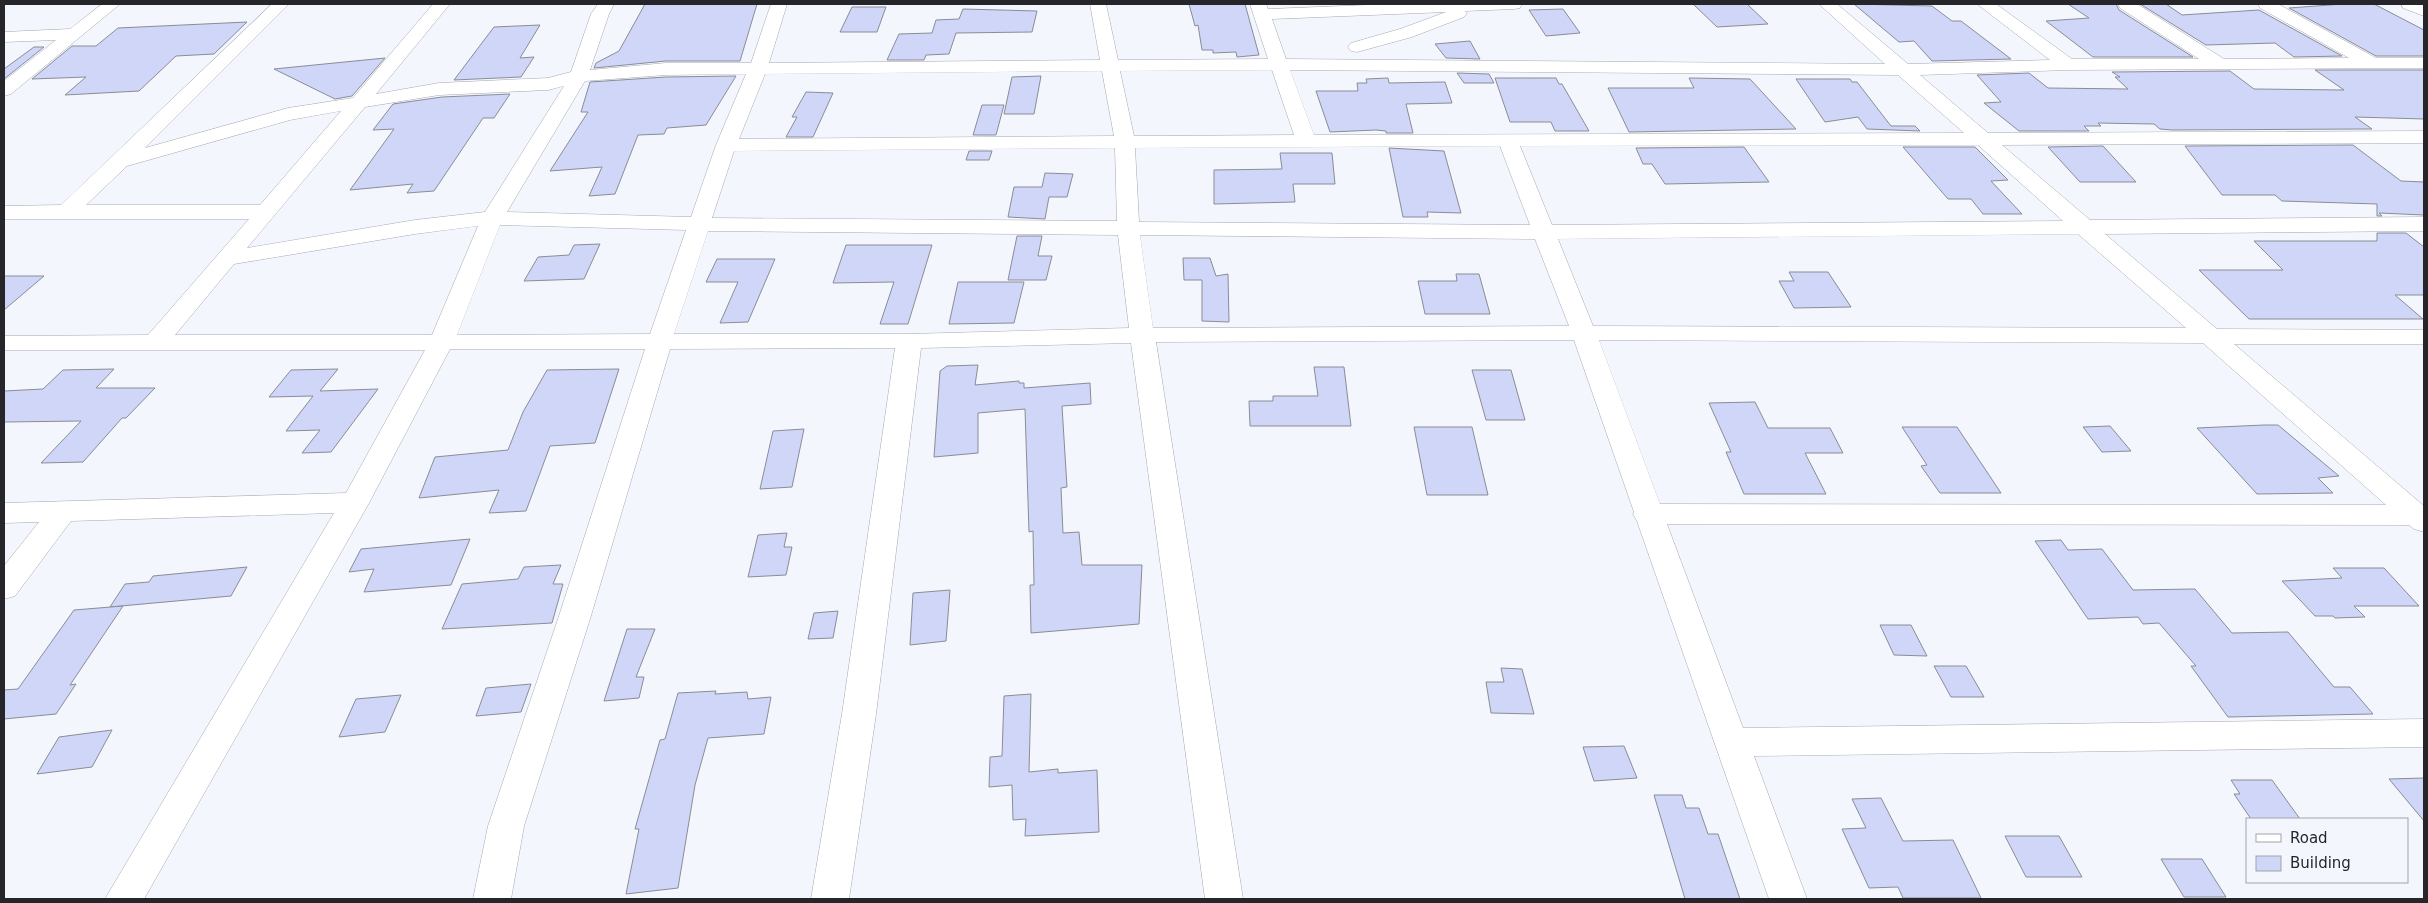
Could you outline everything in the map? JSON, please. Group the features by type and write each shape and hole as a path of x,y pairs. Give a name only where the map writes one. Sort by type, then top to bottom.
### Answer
{"street":[{"path":"4,90 112,4"},
{"path":"68,211 281,4"},
{"path":"156,342 264,212 442,4"},
{"path":"124,899 355,503 442,341 492,218 579,76 600,14 606,4"},
{"path":"492,899 506,826 574,620 660,340 698,224 726,145 758,68 778,4"},
{"path":"1098,4 1125,140 1128,227 1142,335 1224,899"},
{"path":"1306,140 1259,9 1340,11 1514,4"},
{"path":"1827,4 1906,70 2420,519"},
{"path":"1985,4 2068,65"},
{"path":"2126,4 2218,63"},
{"path":"2266,4 2371,63"},
{"path":"2409,4 2424,11"},
{"path":"1357,47 1406,33 1478,6"},
{"path":"1340,11 1364,64"},
{"path":"4,37 74,34"},
{"path":"120,161 288,114 439,89 548,84 579,76 666,69 1364,64 1906,70 2068,65 2424,63"},
{"path":"726,145 1125,140 1508,142 1986,141 2424,137"},
{"path":"1508,142 1542,232 1584,333 1647,514 1788,899"},
{"path":"4,212 264,212"},
{"path":"225,259 415,227 492,218 698,224 1542,232 2087,229 2424,224"},
{"path":"4,342 909,341 1142,335 1584,333 2424,337"},
{"path":"830,899 859,714 909,341"},
{"path":"4,513 355,503"},
{"path":"4,588 63,511"},
{"path":"1647,514 2420,519"},
{"path":"1731,742 2424,733"}],"building":[{"path":"645,4 757,4 740,61 666,61 594,68 596,63 619,51"},
{"path":"1189,4 1245,4 1259,55 1237,57 1236,52 1213,53 1213,50 1202,50 1198,25 1195,26"},
{"path":"1693,4 1747,4 1768,24 1717,27"},
{"path":"1854,4 1932,6 1952,21 1961,21 2011,59 1932,61 1914,41 1899,42"},
{"path":"2068,4 2116,4 2119,10 2193,57 2093,57 2046,21 2089,18"},
{"path":"2140,4 2166,4 2182,15 2259,10 2342,56 2294,57 2275,43 2206,45"},
{"path":"2374,4 2424,30 2424,56 2376,56 2289,8"},
{"path":"852,7 886,7 877,32 840,32"},
{"path":"963,9 1037,11 1032,32 956,33 949,54 926,55 924,60 887,60 899,34 932,33 936,20 959,19"},
{"path":"1563,9 1580,33 1546,36 1529,10"},
{"path":"247,22 214,54 176,56 139,91 65,95 86,77 32,79 72,46 96,46 118,28"},
{"path":"540,25 520,58 534,57 521,77 454,80 494,27"},
{"path":"1470,41 1480,59 1446,58 1435,44"},
{"path":"34,47 44,47 4,79 4,69"},
{"path":"385,58 352,96 335,99 274,69"},
{"path":"2315,70 2424,70 2424,119 2355,117 2372,129 2172,130 2160,129 2154,124 2098,123 2101,126 2084,126 2089,131 2019,131 1984,103 2001,102 1977,75 2029,73 2048,88 2128,89 2115,77 2120,77 2112,72 2230,71 2254,89 2344,90"},
{"path":"1457,73 1489,74 1494,83 1464,83"},
{"path":"736,76 706,125 667,128 664,134 638,135 615,194 589,196 602,167 550,171 588,112 581,112 590,82 666,77"},
{"path":"1041,76 1034,114 1004,114 1012,77"},
{"path":"1388,78 1389,83 1445,82 1452,103 1406,104 1413,133 1386,133 1386,131 1376,130 1330,132 1316,91 1358,91 1357,83 1367,83 1366,79"},
{"path":"1495,78 1556,78 1559,84 1562,84 1589,131 1555,131 1551,122 1510,122"},
{"path":"1689,78 1750,79 1796,129 1629,132 1608,88 1694,88"},
{"path":"1796,79 1850,79 1852,82 1857,82 1891,126 1915,126 1920,131 1867,129 1858,117 1825,122"},
{"path":"806,92 833,93 813,137 786,137 797,117 792,117"},
{"path":"510,94 494,118 483,118 434,191 407,193 413,184 350,190 394,129 373,130 393,104 442,97"},
{"path":"982,105 1004,105 996,135 973,135"},
{"path":"2353,145 2401,181 2424,182 2424,215 2379,213 2382,216 2377,216 2377,204 2282,201 2275,195 2222,195 2185,146"},
{"path":"2103,146 2136,182 2080,182 2048,147"},
{"path":"1744,147 1769,182 1665,184 1652,164 1643,164 1636,148"},
{"path":"1903,147 1975,147 2008,180 1991,181 2022,214 1983,214 1971,199 1948,199"},
{"path":"1389,148 1444,151 1461,213 1427,212 1428,217 1403,217"},
{"path":"969,151 992,151 989,160 966,160"},
{"path":"1280,153 1332,153 1335,184 1293,184 1295,202 1214,204 1214,170 1282,169"},
{"path":"1045,173 1073,174 1067,197 1049,197 1045,219 1008,217 1014,187 1042,187"},
{"path":"2377,233 2406,233 2424,247 2424,295 2395,295 2423,319 2249,319 2199,270 2283,270 2254,241 2377,241"},
{"path":"1017,236 1042,236 1038,256 1052,256 1046,280 1008,280"},
{"path":"600,244 584,279 524,281 538,257 569,255 574,245"},
{"path":"846,245 932,245 908,324 880,324 894,282 833,283"},
{"path":"1183,258 1210,258 1216,276 1228,274 1229,322 1202,321 1202,280 1184,280"},
{"path":"717,259 775,259 748,322 720,323 738,282 706,282"},
{"path":"1789,272 1828,272 1851,307 1794,308 1779,281 1794,281"},
{"path":"1456,274 1479,274 1490,314 1425,314 1418,281 1457,281"},
{"path":"4,276 44,276 4,310"},
{"path":"958,282 1024,282 1014,323 949,324"},
{"path":"978,365 975,385 1019,381 1019,383 1024,383 1024,388 1090,383 1091,404 1062,406 1067,487 1061,488 1063,533 1079,532 1082,565 1142,565 1139,624 1031,633 1030,585 1034,585 1033,531 1029,532 1025,409 978,413 978,453 934,457 940,371 947,366"},
{"path":"1314,367 1344,367 1351,426 1250,426 1249,401 1273,401 1273,396 1318,396"},
{"path":"114,369 96,388 155,388 126,418 122,418 83,462 41,463 81,421 4,422 4,391 43,389 63,370"},
{"path":"338,369 320,391 378,389 331,452 302,453 320,430 286,431 313,396 269,397 291,370"},
{"path":"619,369 595,443 550,446 526,511 489,513 499,490 419,498 435,457 508,450 523,412 547,370"},
{"path":"1472,370 1511,370 1525,420 1486,420"},
{"path":"1755,402 1768,428 1830,428 1843,453 1805,453 1826,494 1744,494 1726,452 1731,452 1709,403"},
{"path":"2278,425 2339,476 2318,478 2333,493 2257,494 2197,428"},
{"path":"2110,426 2131,451 2102,452 2083,427"},
{"path":"1414,427 1472,427 1488,495 1427,495"},
{"path":"1902,427 1957,427 2001,493 1940,493 1921,466 1927,465"},
{"path":"804,429 792,487 760,489 773,431"},
{"path":"787,533 784,547 792,547 786,575 748,577 758,535"},
{"path":"470,539 451,585 364,592 374,569 349,572 361,549"},
{"path":"2061,540 2068,550 2102,549 2133,590 2195,589 2232,633 2288,632 2334,687 2350,687 2373,714 2228,717 2191,666 2196,666 2159,623 2143,624 2138,617 2088,619 2035,541"},
{"path":"561,565 553,584 563,584 552,623 442,629 462,584 518,579 524,567"},
{"path":"247,567 231,596 110,607 125,584 149,582 153,576"},
{"path":"2333,568 2384,568 2419,606 2354,606 2365,617 2335,618 2333,616 2315,616 2282,581 2342,578"},
{"path":"950,590 946,641 910,645 913,593"},
{"path":"123,606 70,685 76,684 56,714 4,719 4,690 18,689 74,610"},
{"path":"838,611 833,638 808,639 814,613"},
{"path":"1880,625 1911,625 1927,656 1894,655"},
{"path":"627,629 655,629 636,677 644,677 639,698 604,701"},
{"path":"1934,666 1966,666 1984,697 1951,697"},
{"path":"1501,668 1522,669 1534,714 1491,713 1486,682 1504,682"},
{"path":"531,684 521,712 476,716 486,688"},
{"path":"716,691 715,694 747,692 748,699 771,697 764,734 708,738 695,785 678,888 626,894 639,829 635,829 660,740 665,739 678,693"},
{"path":"1031,694 1029,772 1058,769 1058,773 1097,770 1099,832 1025,836 1026,819 1013,820 1012,785 989,787 990,757 1002,756 1004,696"},
{"path":"401,695 385,732 339,737 356,699"},
{"path":"112,730 92,767 37,774 59,737"},
{"path":"1624,746 1637,778 1594,781 1583,747"},
{"path":"2424,778 2424,821 2389,779"},
{"path":"2231,780 2272,780 2299,818 2250,818 2234,794 2240,794"},
{"path":"1654,795 1682,795 1686,808 1699,808 1708,834 1718,834 1740,899 1685,899"},
{"path":"1881,798 1903,841 1953,840 1981,898 1903,898 1898,887 1869,888 1842,829 1866,828 1852,799"},
{"path":"2005,836 2059,836 2082,877 2026,877"},
{"path":"2161,859 2202,859 2226,897 2184,897"}]}
